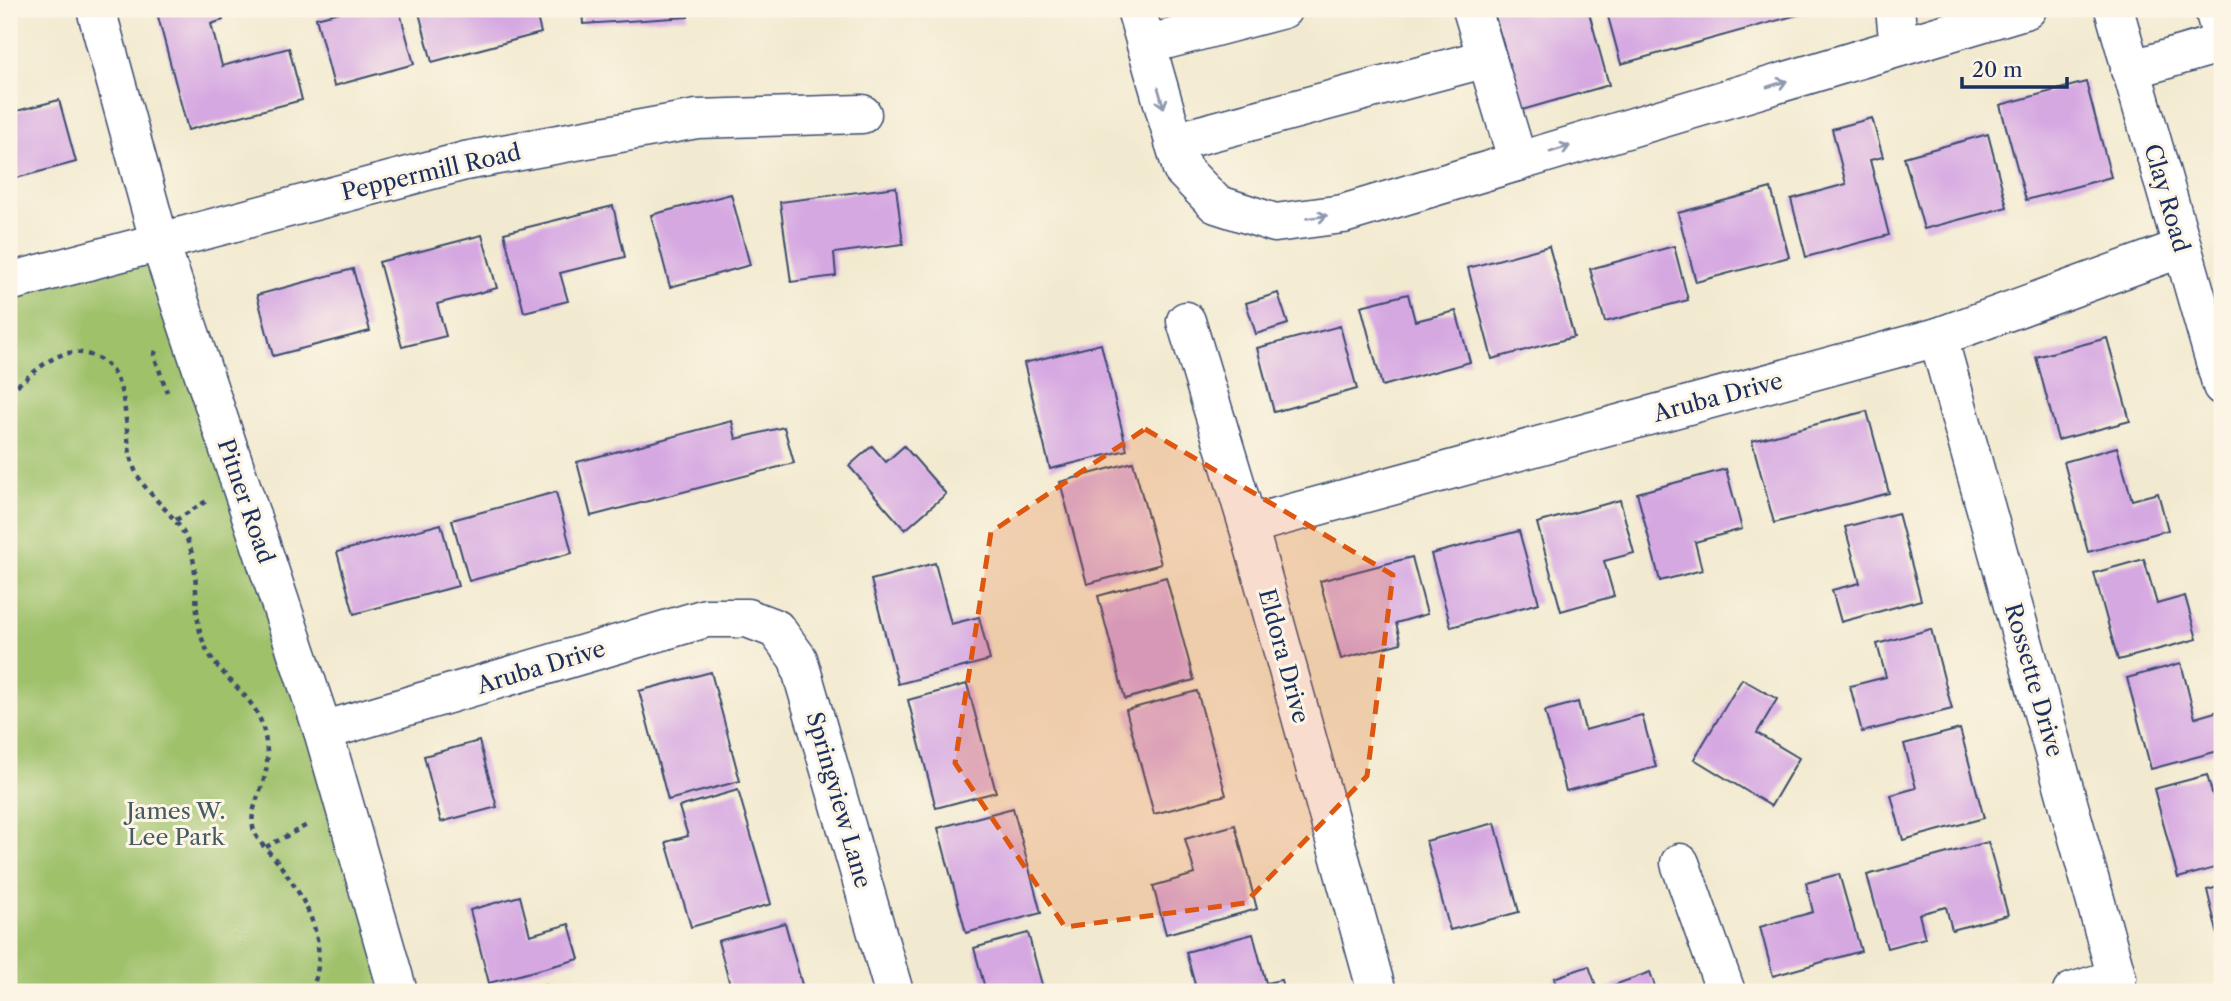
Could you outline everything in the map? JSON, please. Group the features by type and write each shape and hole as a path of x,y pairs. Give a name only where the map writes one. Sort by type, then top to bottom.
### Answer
{"street":[{"name":"Pitner Road","path":"96,9 159,240 323,732 398,992"},
{"path":"1136,9 1182,169 1216,204 1275,223 1343,214 2027,9"},
{"path":"1146,45 1283,9"},
{"path":"1472,9 1518,162"},
{"path":"1895,9 1899,47"},
{"path":"2130,70 2222,41 2214,9"},
{"name":"Clay Road","path":"2121,10 2130,70 2222,386"},
{"path":"1174,142 1487,58"},
{"name":"Peppermill Road","path":"9,282 464,161 697,119 862,114"},
{"name":"Aruba Drive","path":"1248,524 1938,337 2182,248"},
{"name":"Eldora Drive","path":"1186,321 1248,524 1377,992"},
{"name":"Rossette Drive","path":"1938,337 2117,978 2072,992"},
{"name":"Aruba Drive","path":"323,732 706,618 747,618 760,623"},
{"name":"Springview Lane","path":"760,623 776,629 798,659 894,992"},
{"path":"1680,863 1726,992"}],"path":[{"path":"9,391 44,362 63,354 79,353 97,358 111,369 120,388 134,467 153,496 176,520 188,543 194,563 196,615 205,647 247,700 262,724 267,748 266,774 253,807 254,832 300,895 312,917 318,940 318,961 311,992"},
{"path":"176,520 213,497"},
{"path":"266,848 309,824"}],"highlighted area":[{"path":"1145,429 1393,575 1367,776 1245,903 1065,927 955,763 991,532"}],"green space":[{"name":"James W. Lee Park","path":"159,240 398,992 9,992 9,282"}],"building":[{"path":"156,9 220,9 223,20 211,24 222,66 289,48 302,100 188,130"},
{"path":"352,9 399,9 414,64 334,86 316,18"},
{"path":"418,9 535,9 541,33 432,62"},
{"path":"582,9 687,9 688,17 583,24"},
{"path":"1493,9 1588,9 1609,85 1522,110"},
{"path":"1606,9 1807,9 1808,12 1621,64"},
{"path":"2086,82 2111,177 2026,200 2000,105"},
{"path":"59,100 76,162 9,180 9,113"},
{"path":"1872,118 1883,157 1870,160 1889,235 1806,257 1791,199 1846,184 1832,129"},
{"path":"1988,134 2007,207 1924,229 1904,157"},
{"path":"896,187 903,244 834,253 836,276 791,282 780,202"},
{"path":"1771,188 1789,257 1696,282 1678,213"},
{"path":"731,194 750,265 670,287 651,215"},
{"path":"613,206 625,257 560,273 568,301 524,312 504,233"},
{"path":"482,235 497,288 437,304 446,336 402,347 379,262"},
{"path":"1549,246 1574,337 1492,359 1468,268"},
{"path":"1674,246 1688,300 1605,322 1590,269"},
{"path":"353,269 370,331 273,356 257,295"},
{"path":"1278,293 1288,324 1256,334 1246,303"},
{"path":"1408,294 1415,321 1456,311 1470,362 1382,386 1361,306"},
{"path":"1340,326 1357,389 1274,412 1257,348"},
{"path":"2107,338 2130,421 2058,440 2036,357"},
{"path":"1101,344 1127,450 1050,469 1024,363"},
{"path":"1867,411 1889,493 1774,523 1752,441"},
{"path":"732,421 736,439 784,427 794,463 591,516 577,462"},
{"path":"872,446 886,462 904,446 946,494 905,530 849,466"},
{"path":"2117,447 2132,500 2158,493 2168,530 2088,552 2064,462"},
{"path":"1133,462 1161,564 1087,584 1060,482"},
{"path":"1726,469 1742,529 1695,542 1702,570 1660,581 1637,493"},
{"path":"556,492 572,553 469,581 452,520"},
{"path":"1620,500 1634,553 1604,561 1614,596 1561,611 1537,523"},
{"path":"1898,513 1921,600 1841,622 1832,590 1860,583 1845,527"},
{"path":"441,524 458,586 354,614 337,552"},
{"path":"1519,531 1539,603 1451,627 1431,554"},
{"path":"1412,557 1427,614 1396,623 1401,643 1341,659 1320,581"},
{"path":"2144,559 2157,604 2185,596 2197,639 2118,660 2094,573"},
{"path":"935,563 951,624 979,617 990,660 898,684 871,580"},
{"path":"1166,577 1194,680 1125,699 1098,596"},
{"path":"1931,629 1952,709 1862,732 1850,686 1886,677 1877,644"},
{"path":"2181,663 2195,718 2222,710 2222,750 2151,769 2127,678"},
{"path":"711,672 740,781 668,800 639,691"},
{"path":"1742,679 1777,699 1757,733 1799,758 1771,806 1694,759"},
{"path":"967,684 996,792 936,808 908,700"},
{"path":"1197,691 1226,795 1154,814 1126,710"},
{"path":"1578,702 1585,730 1642,715 1656,767 1566,791 1545,711"},
{"path":"1960,729 1984,818 1903,840 1891,795 1916,788 1904,744"},
{"path":"479,741 497,807 441,822 424,756"},
{"path":"2207,775 2222,828 2222,866 2178,878 2154,789"},
{"path":"738,790 771,904 691,927 666,842 688,836 679,807"},
{"path":"1013,808 1041,913 966,933 938,828"},
{"path":"1495,823 1519,912 1450,930 1426,841"},
{"path":"1235,825 1257,909 1166,934 1153,886 1195,874 1185,839"},
{"path":"1988,842 2008,915 1952,930 1946,907 1919,914 1925,938 1887,948 1867,875"},
{"path":"1839,874 1861,951 1773,976 1760,927 1813,912 1806,883"},
{"path":"2222,886 2222,948 2221,948 2207,890"},
{"path":"520,896 530,935 569,924 579,959 489,983 470,910"},
{"path":"785,923 804,992 732,992 718,941"},
{"path":"1028,933 1044,992 986,992 974,948"},
{"path":"1253,934 1266,983 1281,980 1284,992 1197,992 1186,952"},
{"path":"1589,966 1598,991 1650,972 1657,992 1558,992 1554,978"},
{"path":"546,985 548,992 521,992 521,991"}]}
